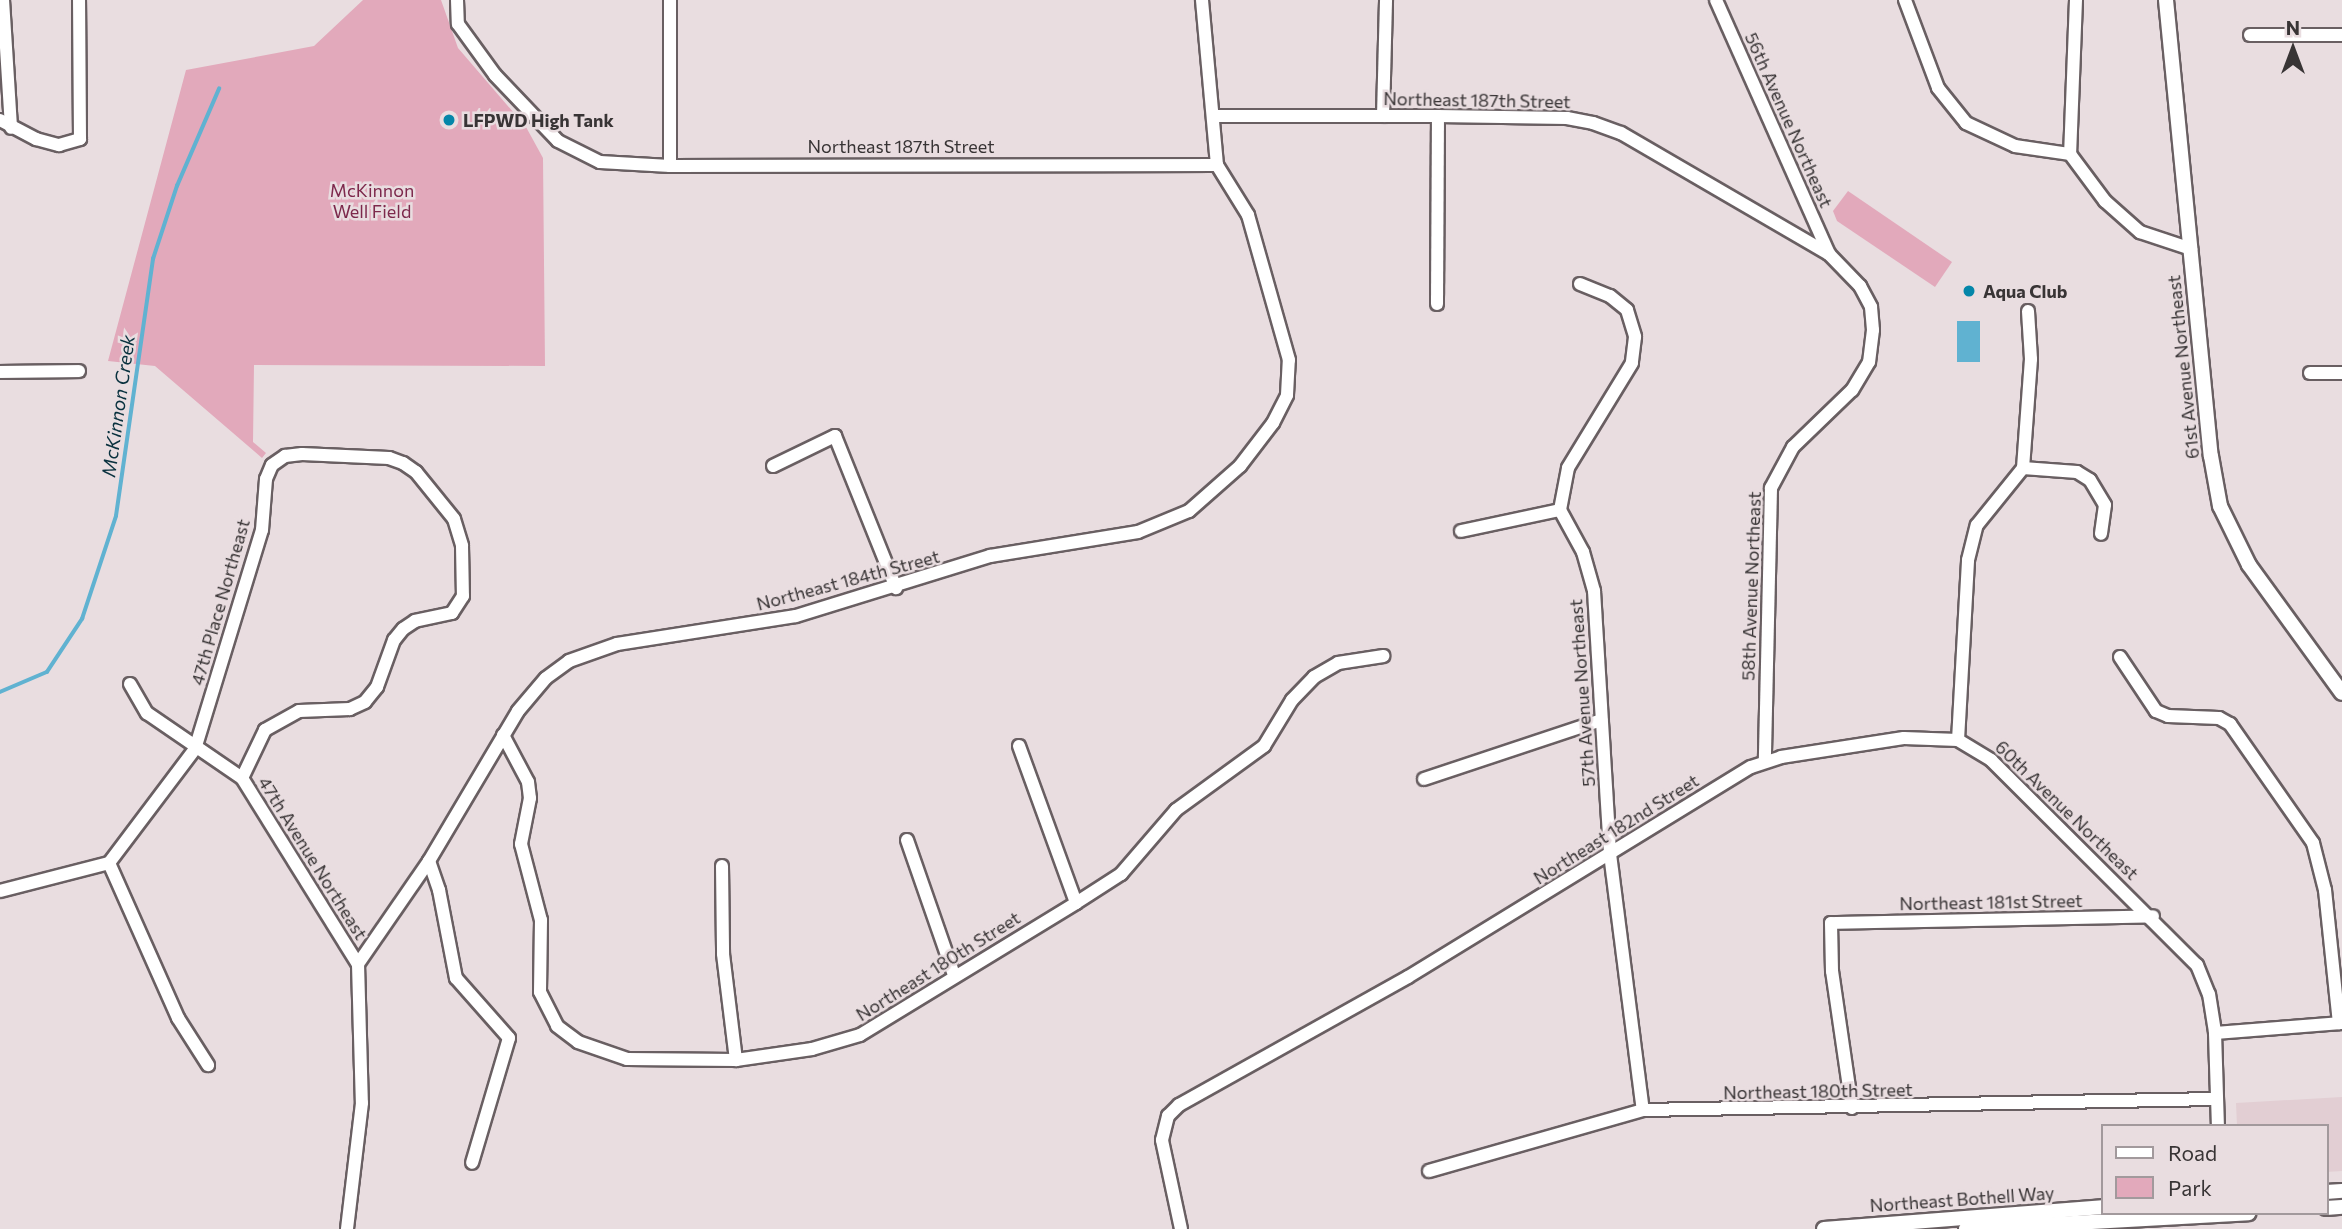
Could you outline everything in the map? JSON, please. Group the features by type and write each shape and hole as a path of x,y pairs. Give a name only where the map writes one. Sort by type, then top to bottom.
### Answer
{"main road":[{"name":"61st Avenue Northeast","path":"2166,0 2220,506 2249,565 2342,693"},
{"name":"Northeast Bothell Way","path":"1824,1229 2100,1207"},
{"name":"Northeast Bothell Way","path":"1966,1229 2205,1215"}],"street":[{"path":"3,0 5,124 59,145 80,139 79,0"},
{"name":"Northeast 187th Street","path":"457,0 458,23 475,51 558,141 600,162 670,166 1217,165"},
{"path":"670,0 670,166"},
{"path":"1202,0 1215,116 1217,165"},
{"path":"1383,116 1386,0"},
{"name":"56th Avenue Northeast","path":"1716,0 1829,254"},
{"path":"1905,0 1938,88 1966,123 2015,146 2070,154"},
{"path":"2076,0 2070,154 2119,216 2140,232 2191,249"},
{"path":"2250,35 2342,35"},
{"name":"Northeast 187th Street","path":"1215,116 1567,118 1593,123 1620,133 1829,254"},
{"path":"1437,304 1438,116"},
{"name":"Northeast 184th Street","path":"358,964 429,861 503,735 546,678 590,652 796,616 896,588 990,556 1138,532 1189,511 1219,488 1273,423 1287,395 1289,360 1248,215 1217,165"},
{"name":"58th Avenue Northeast","path":"1765,761 1771,488 1784,458 1852,390 1871,353 1871,307 1860,286 1829,254"},
{"path":"1461,531 1560,510 1568,468 1632,363 1635,337 1628,310 1610,296 1580,284"},
{"path":"1958,740 1968,560 1977,526 2023,468 2031,359 2028,311"},
{"path":"0,372 79,371"},
{"path":"2310,373 2342,373"},
{"path":"773,466 835,436 896,588"},
{"name":"47th Place Northeast","path":"108,863 195,749 262,530 265,479 272,465 285,456 302,454 389,458 403,463 454,519 461,546 463,596 452,613 415,621 402,629 394,640 377,687 365,702 350,709 299,711 264,730 242,778"},
{"path":"2023,468 2077,472 2090,481 2105,505 2101,534"},
{"name":"57th Avenue Northeast","path":"1560,510 1583,552 1594,591 1610,854 1643,1110"},
{"name":"Northeast 180th Street","path":"503,735 528,782 530,798 522,844 541,919 540,992 557,1026 578,1042 627,1059 736,1060 812,1049 860,1035 954,975 1076,903 1121,874 1176,810 1264,746 1292,700 1314,677 1338,663 1383,656"},
{"path":"2120,657 2156,711 2168,716 2219,718 2230,724 2313,843 2325,890 2341,1023 2214,1033"},
{"name":"47th Avenue Northeast","path":"130,684 147,713 195,749 242,778 358,964 362,1103 347,1229"},
{"path":"1424,779 1601,720"},
{"name":"Northeast 182nd Street","path":"1181,1229 1162,1140 1168,1116 1179,1105 1317,1029 1765,761 1903,738 1958,740"},
{"name":"60th Avenue Northeast","path":"1958,740 1991,760 2153,916 2197,965 2209,994 2214,1033 2218,1124"},
{"path":"1019,746 1076,903"},
{"path":"907,840 954,975"},
{"path":"429,861 439,890 456,978 509,1038 472,1163"},
{"path":"0,891 108,863 178,1018 208,1065"},
{"path":"722,866 723,954 736,1060"},
{"name":"Northeast 181st Street","path":"1852,1108 1832,971 1831,923 2153,916"},
{"name":"Northeast 180th Street","path":"1429,1171 1643,1110 2216,1099"}],"shaded area":[{"path":"2342,1097 2342,1171 2328,1172 2328,1124 2237,1124 2236,1103"}],"green space":[{"name":"McKinnon Well Field","path":"363,0 441,0 458,48 526,127 543,158 545,366 254,365 253,442 266,453 262,458 155,366 108,361 186,70 314,46"},
{"path":"1848,191 1952,262 1935,287 1837,221 1833,211"}],"water":[{"path":"1957,321 1980,321 1980,362 1957,362"}],"waterway":[{"name":"McKinnon Creek","path":"0,692 47,672 82,619 116,516 153,259 177,186 219,89"}],"place":[{"name":"LFPWD High Tank","path":"449,120"},
{"name":"Aqua Club","path":"1969,291"}]}
